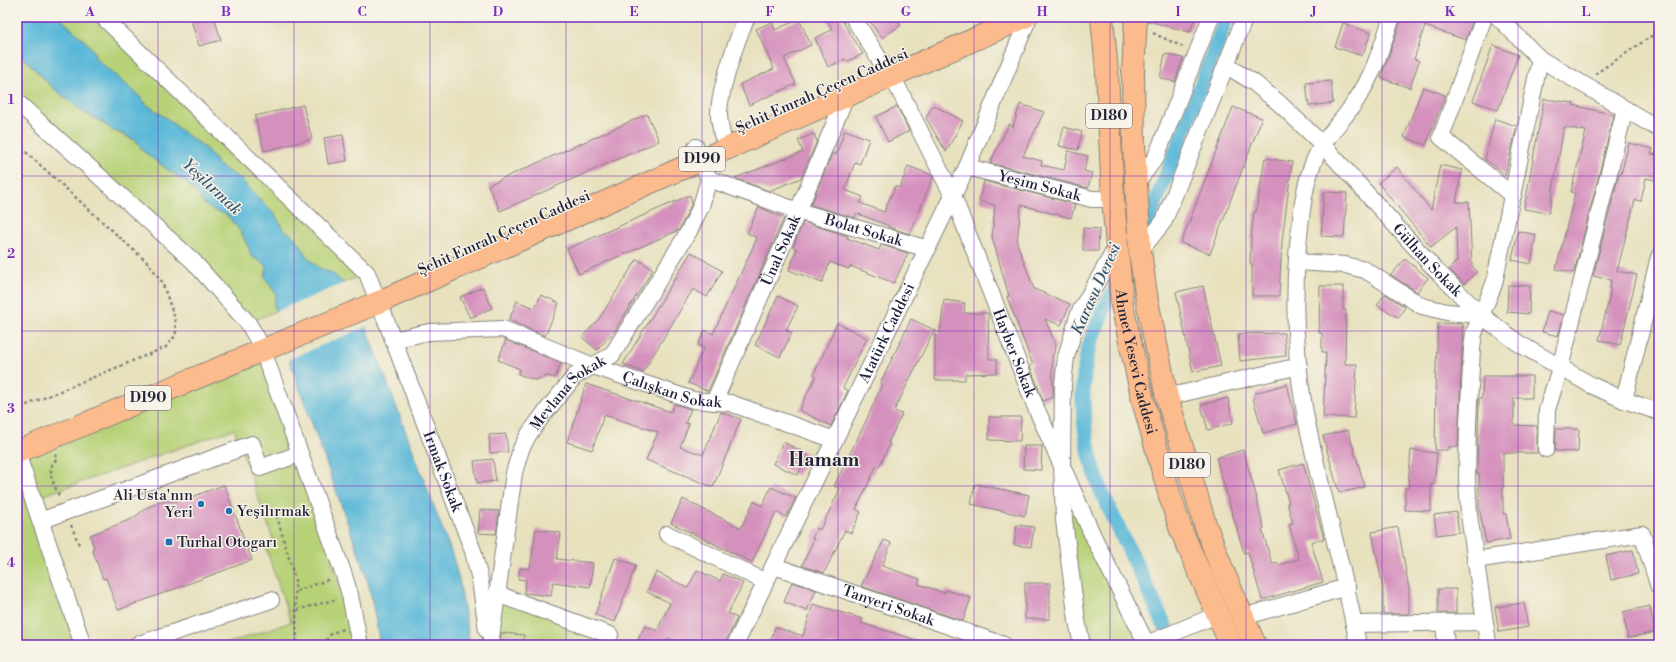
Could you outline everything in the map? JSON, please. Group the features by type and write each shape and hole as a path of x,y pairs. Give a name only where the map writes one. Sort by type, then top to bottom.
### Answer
{"highway":[{"name":"Şehit Emrah Çeçen Caddesi","path":"17,439 269,342 702,162 846,96 888,70 987,17"},
{"name":"Şehit Emrah Çeçen Caddesi","path":"702,162 722,135 1025,17"},
{"name":"Ahmet Yesevi Caddesi","path":"1102,17 1107,72 1113,207 1122,305 1143,401 1160,463 1181,530 1231,645"},
{"name":"Ahmet Yesevi Caddesi","path":"1136,23 1133,72 1136,192 1140,251 1147,300 1167,397 1205,524 1222,569 1255,645"},
{"name":"D190","path":"17,452 269,342"}],"street":[{"name":"Irmak Sokak","path":"103,17 367,274 377,296 473,551 480,580 490,645"},
{"path":"722,135 719,116 723,94 733,56 747,17"},
{"name":"Hayber Sokak","path":"853,17 888,70 953,196 1036,408 1062,466 1064,520 1077,621 1082,645"},
{"name":"Atatürk Caddesi","path":"735,645 967,167 1028,17"},
{"path":"1136,192 1156,157 1211,17"},
{"path":"1140,251 1164,221 1227,66 1245,17"},
{"path":"1358,645 1347,587 1305,412 1299,366 1296,325 1297,262 1301,214 1314,161 1323,145 1357,99 1370,78 1392,17"},
{"path":"1484,17 1441,137 1513,196"},
{"path":"1498,17 1540,59 1659,129"},
{"path":"1488,643 1468,508 1468,430 1474,333 1494,284 1540,59"},
{"name":"Gülhan Sokak","path":"1227,66 1253,82 1279,103 1323,145 1432,266 1481,315 1518,343 1591,386 1624,400 1659,412"},
{"name":"Ünal Sokak","path":"714,402 798,211 846,96"},
{"path":"17,102 192,260 248,323 269,342 299,454 344,575 358,628 360,645"},
{"path":"1546,449 1547,410 1560,368 1625,109"},
{"name":"Bolat Sokak","path":"702,162 798,211 928,249"},
{"name":"Mevlana Sokak","path":"490,645 514,473 521,449 528,434 542,415 575,376 612,355 690,232 701,206 702,162"},
{"name":"Yeşim Sokak","path":"967,167 1092,198 1113,207"},
{"path":"1116,248 1079,313 1069,343 1063,384 1062,466 1093,536 1148,644 1217,615"},
{"path":"1297,262 1345,265 1365,270 1422,306 1447,312 1481,315"},
{"path":"1624,400 1658,266"},
{"name":"Çalışkan Sokak","path":"393,340 429,332 503,330 593,366 693,400 730,403 835,440"},
{"path":"1167,397 1299,366"},
{"path":"40,521 252,444 260,468 299,454"},
{"path":"17,452 83,645"},
{"path":"667,534 766,582"},
{"path":"1476,560 1642,534 1659,586"},
{"name":"Tanyeri Sokak","path":"774,566 1004,645"},
{"path":"1243,617 1347,587"},
{"path":"497,594 610,635"},
{"path":"136,645 271,600"},
{"path":"1354,624 1485,622"},
{"path":"1444,623 1446,645"}],"path":[{"path":"1136,23 1148,31 1198,53"},
{"path":"1581,83 1659,31"},
{"path":"17,144 149,264 162,282 170,302 175,319 176,335 166,347 17,409"},
{"path":"275,510 291,562 296,591 297,645"},
{"path":"296,591 344,575"},
{"path":"297,610 350,595"},
{"path":"322,645 332,633 343,629 358,628"}],"green space":[{"path":"59,17 103,17 367,273 343,283 333,274 319,268 307,257 300,244 290,233 284,231 265,204 247,187 242,180 218,165 211,154 201,145 147,105 138,95 95,58 91,47"},
{"path":"17,53 27,61 52,87 82,111 121,134 137,141 143,151 192,187 206,206 215,211 226,214 241,232 253,257 267,267 266,279 276,294 274,306 276,311 248,323 17,102"},
{"path":"263,351 360,645 223,645 291,622 265,545 274,542 234,429 33,499 83,645 17,645 17,452"},
{"path":"1062,466 1147,645 1082,645"},
{"path":"497,594 609,635 606,643 608,645 490,645"}],"water":[{"path":"17,17 59,17 91,47 95,58 138,95 147,105 201,145 211,154 218,165 242,180 276,216 284,231 290,233 300,244 307,257 319,268 333,274 343,283 366,326 453,557 460,584 470,645 380,645 370,590 364,569 289,359 274,306 276,294 265,277 267,267 251,256 241,232 226,214 215,211 206,206 191,187 143,151 137,141 119,132 113,131 104,123 82,111 52,87 27,61 17,53"}],"pier":[{"path":"345,283 368,326 287,360 274,312"}],"building":[{"path":"190,17 214,17 221,40 199,46"},
{"path":"826,17 840,17 863,54 846,62 845,59 828,67 815,38 832,30"},
{"path":"867,17 896,17 901,25 882,38"},
{"path":"1148,17 1195,17 1190,32 1148,21"},
{"path":"1402,17 1474,17 1466,40 1425,26 1414,59 1419,61 1410,88 1381,78"},
{"path":"799,19 811,45 784,58 796,84 749,105 740,84 774,69 756,29 772,22 775,30"},
{"path":"1343,23 1371,33 1362,56 1335,47"},
{"path":"1493,45 1518,55 1498,110 1473,101"},
{"path":"1165,54 1183,58 1175,82 1160,78"},
{"path":"1331,81 1333,103 1309,106 1306,83"},
{"path":"1423,87 1445,95 1426,145 1404,137"},
{"path":"1544,99 1574,103 1573,105 1614,115 1574,273 1556,269 1575,193 1571,192 1586,131 1564,127 1549,213 1524,209"},
{"path":"1020,104 1044,112 1023,156 1042,161 1041,165 1064,170 1068,151 1088,156 1084,171 1092,173 1088,188 990,163 1009,124 1013,127"},
{"path":"303,105 312,139 264,151 255,116"},
{"path":"933,105 963,121 946,152 926,118"},
{"path":"897,106 909,131 888,142 876,117"},
{"path":"1233,107 1262,118 1210,254 1181,243"},
{"path":"647,114 659,141 500,211 488,185"},
{"path":"1495,119 1517,126 1505,175 1485,159"},
{"path":"1064,127 1082,132 1078,150 1059,146"},
{"path":"845,130 869,139 860,164 855,162 845,190 863,197 860,203 884,212 895,186 900,188 908,166 932,175 933,177 910,234 888,227 889,226 856,213 855,218 811,205 832,153 836,155"},
{"path":"814,134 817,141 801,178 769,191 735,178 803,152 798,140"},
{"path":"343,135 347,161 328,164 324,138"},
{"path":"1629,143 1653,149 1651,154 1659,155 1659,181 1646,178 1641,201 1635,200 1617,271 1637,275 1620,345 1599,340 1609,299 1611,280 1593,276 1619,174 1621,174"},
{"path":"1265,158 1292,162 1282,241 1279,296 1252,296 1252,264 1250,264 1251,239 1254,212 1256,212"},
{"path":"1440,165 1462,170 1456,202 1469,202 1472,266 1477,271 1464,284 1449,269 1457,261 1456,227 1431,247 1378,183 1397,167 1431,210"},
{"path":"984,181 1075,204 1071,218 1021,205 1017,243 1034,289 1070,304 1061,325 1045,319 1056,346 1052,358 1053,397 1043,401 1030,366 1033,365 1007,297 1009,296 992,237 995,205 979,201"},
{"path":"1324,192 1347,193 1344,237 1321,236"},
{"path":"690,195 692,203 679,230 579,274 567,249"},
{"path":"759,207 784,218 708,391 688,383 704,348 698,345 705,330 713,334 757,238 747,233"},
{"path":"803,222 848,236 847,238 879,250 881,245 908,253 894,283 850,266 849,269 830,262 822,283 789,270 797,249 793,247"},
{"path":"1083,228 1099,229 1098,251 1083,251"},
{"path":"1518,231 1536,235 1531,264 1512,260"},
{"path":"691,252 722,271 707,297 693,289 643,372 623,364"},
{"path":"637,259 653,269 614,332 597,350 582,337 599,319"},
{"path":"1405,259 1428,278 1417,292 1391,275"},
{"path":"1508,285 1530,286 1529,314 1507,312"},
{"path":"1203,286 1221,366 1193,372 1176,292"},
{"path":"1320,286 1343,286 1343,310 1346,310 1345,364 1357,364 1354,418 1323,417 1326,352 1322,352 1322,333 1319,333"},
{"path":"483,287 492,308 470,318 460,297"},
{"path":"1385,294 1405,307 1399,318 1377,305"},
{"path":"541,295 559,303 545,336 509,320 517,301 535,308"},
{"path":"778,296 798,306 786,330 792,333 780,357 755,345"},
{"path":"944,300 965,303 964,313 988,313 989,359 997,359 997,373 965,374 965,380 935,380 935,330 940,333"},
{"path":"1548,311 1564,315 1558,336 1542,332"},
{"path":"911,319 934,330 894,411 902,414 888,443 890,444 879,467 877,465 856,509 861,512 851,533 845,530 824,573 802,566 814,539 812,538 817,528 820,530 840,489 834,486 865,423 882,385 880,384"},
{"path":"837,323 867,338 843,388 848,391 831,426 799,410 816,376 814,374"},
{"path":"1438,323 1463,324 1458,447 1448,447 1448,450 1435,450 1435,389"},
{"path":"1284,333 1286,356 1240,361 1238,334"},
{"path":"506,340 561,363 555,378 548,376 535,380 518,374 520,369 498,360"},
{"path":"1483,376 1532,376 1532,398 1514,398 1514,425 1537,426 1537,453 1503,453 1503,514 1506,514 1510,539 1486,543 1479,508 1479,474 1477,474 1479,398 1482,398"},
{"path":"586,384 671,412 674,404 691,409 685,423 689,424 680,447 703,455 721,412 741,419 713,487 646,460 658,432 604,415 592,450 567,442"},
{"path":"1287,384 1297,424 1263,433 1253,398 1256,397 1255,393"},
{"path":"1228,398 1233,423 1208,430 1201,405"},
{"path":"989,417 1021,417 1020,441 989,440"},
{"path":"1556,429 1579,429 1578,452 1555,451"},
{"path":"1348,430 1365,487 1339,493 1323,436"},
{"path":"506,434 508,452 490,453 489,435"},
{"path":"783,442 808,454 798,475 773,464"},
{"path":"1024,446 1042,446 1041,470 1023,469"},
{"path":"1243,450 1257,498 1264,528 1262,529 1272,564 1277,562 1278,565 1299,559 1289,524 1293,523 1287,503 1289,503 1279,470 1303,463 1324,539 1311,542 1323,582 1262,600 1248,552 1244,553 1216,458"},
{"path":"1411,450 1437,453 1434,485 1431,484 1431,511 1405,510 1405,488 1408,488"},
{"path":"493,459 496,481 477,483 474,461"},
{"path":"975,484 1029,495 1025,516 971,504"},
{"name":"Turhal Otogarı","path":"224,485 252,560 118,610 106,578 103,579 92,549 94,548 90,535 132,519 146,508 163,501 181,501"},
{"path":"771,487 796,498 786,517 776,512 752,562 671,523 683,499 741,528 754,501 762,506"},
{"path":"480,510 499,511 496,534 478,533"},
{"path":"1456,512 1459,532 1437,535 1434,515"},
{"path":"1017,525 1034,527 1031,547 1014,545"},
{"path":"1398,527 1409,589 1409,614 1383,614 1383,589 1372,532"},
{"path":"536,529 561,533 557,559 593,563 590,587 553,582 551,596 524,593 526,580 518,579 520,568 530,569"},
{"path":"884,540 891,543 882,566 920,579 918,584 945,593 946,590 971,598 963,621 861,586"},
{"path":"1633,550 1638,574 1611,580 1606,556"},
{"path":"615,558 636,565 615,622 595,615"},
{"path":"697,570 720,581 723,574 743,583 728,613 737,618 724,645 683,645 668,638 664,645 635,645 645,626 657,631 670,603 647,592 656,572 688,588"},
{"path":"792,582 816,590 807,611 784,602"},
{"path":"1025,583 1050,583 1050,619 1025,619"},
{"path":"1438,589 1456,589 1456,613 1438,613"},
{"path":"1524,603 1528,627 1499,632 1495,607"},
{"path":"813,604 863,619 861,623 923,642 923,645 769,645 775,627 803,636"},
{"path":"1650,606 1655,632 1628,638 1623,612"},
{"path":"501,633 524,635 523,645 500,645"}],"waterway":[{"name":"Karasu Deresi","path":"1174,645 1101,491 1091,460 1085,429 1083,414 1083,382 1088,350 1093,335 1099,320 1136,248 1172,162 1227,17"}],"place":[{"name":"Ali Usta'nın Yeri","path":"201,504"},
{"name":"Yeşilırmak","path":"229,511"},
{"name":"Turhal Otogarı","path":"169,542"}],"district":[{"name":"Hamam","path":"824,460"}]}
